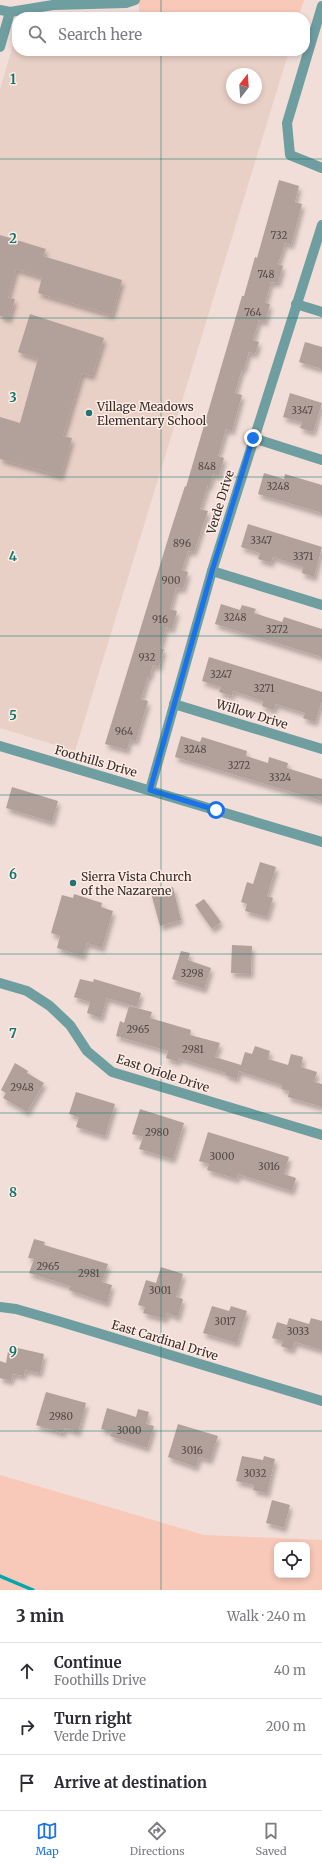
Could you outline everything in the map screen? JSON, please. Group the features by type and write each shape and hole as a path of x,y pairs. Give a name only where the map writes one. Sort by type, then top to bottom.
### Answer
{"street":[{"path":"0,47 5,11 53,5 126,3 135,0"},
{"path":"310,46 322,6"},
{"path":"307,56 287,123 290,155 322,168"},
{"name":"Verde Drive","path":"150,790 212,571 322,224"},
{"path":"296,304 322,312"},
{"path":"253,438 322,460"},
{"path":"212,571 322,605"},
{"name":"Willow Drive","path":"174,704 322,749"},
{"name":"Foothills Drive","path":"0,746 322,842"},
{"name":"East Oriole Drive","path":"0,982 27,991 50,1006 70,1026 87,1051 112,1072 322,1135"},
{"name":"East Cardinal Drive","path":"0,1307 16,1309 58,1321 322,1401"}],"shaded area":[{"path":"139,0 304,0 300,12 139,12"},
{"name":"Village Meadows Elementary School","path":"12,49 12,56 287,56 75,751 0,728 0,89"},
{"path":"0,1475 204,1535 322,1540 322,1590 0,1590"}],"building":[{"path":"279,180 299,186 295,202 302,204 291,245 285,243 278,264 283,266 278,283 271,282 265,303 270,304 265,322 259,320 253,340 259,342 255,354 249,352 244,369 242,369 235,393 242,395 232,431 226,429 218,456 224,458 219,476 213,474 200,509 208,511 194,552 188,551 182,570 188,572 183,589 176,588 170,609 177,611 172,629 166,627 160,648 164,649 159,667 153,665 150,676 148,676 141,699 148,701 136,741 130,739 127,750 105,744 172,526 185,486 186,487 242,296 244,296 255,257 257,258"},
{"path":"0,235 46,249 43,256 122,280 112,315 38,293 42,277 16,269 8,298 15,299 9,319 0,316"},
{"path":"30,314 104,338 92,376 82,373 63,436 72,438 61,476 0,459 0,417 20,423 38,359 18,352"},
{"path":"305,342 322,347 322,369 299,362"},
{"path":"290,393 322,403 313,432 300,428 302,422 283,417"},
{"path":"264,473 284,479 285,474 322,485 322,513 258,494"},
{"path":"248,524 322,547 314,577 302,573 303,567 273,557 271,563 258,559 260,553 241,547"},
{"path":"221,604 240,610 242,605 256,609 254,613 282,622 284,617 322,629 322,657 215,624"},
{"path":"209,657 322,692 322,701 315,722 303,718 305,713 276,704 274,710 262,706 263,701 233,691 232,696 219,692 221,687 202,681"},
{"path":"181,736 200,742 202,737 247,751 246,756 268,763 269,757 288,763 287,768 322,779 322,801 175,757"},
{"path":"12,787 58,801 52,822 6,808"},
{"path":"260,862 276,867 267,896 273,898 267,917 245,911 247,904 241,902 247,882 253,884"},
{"path":"173,887 181,920 160,926 151,893"},
{"path":"74,894 102,903 101,907 113,911 102,948 87,943 83,956 57,948 60,936 51,933 62,895 73,898"},
{"path":"204,899 221,922 212,929 195,905"},
{"path":"232,945 252,946 251,974 231,973"},
{"path":"181,951 190,953 188,960 211,968 204,989 172,979"},
{"path":"80,979 93,982 94,979 141,993 137,1007 107,998 101,1018 87,1013 90,1002 74,997"},
{"path":"129,1006 152,1012 150,1018 191,1030 190,1035 220,1043 215,1057 241,1065 245,1052 252,1054 255,1046 270,1051 268,1059 288,1065 291,1054 303,1057 301,1067 317,1072 314,1082 322,1084 322,1107 288,1097 289,1091 281,1089 282,1085 239,1071 237,1079 225,1075 226,1073 179,1058 178,1062 166,1058 168,1051 116,1036 120,1021 124,1023"},
{"path":"15,1063 28,1071 27,1073 44,1083 27,1112 3,1098 6,1093 1,1090"},
{"path":"76,1092 115,1104 105,1136 76,1127 79,1117 69,1114"},
{"path":"140,1109 184,1123 173,1159 139,1149 143,1137 132,1134"},
{"path":"208,1132 289,1157 284,1174 296,1178 292,1191 238,1174 237,1179 207,1170 209,1164 199,1161"},
{"path":"34,1239 45,1242 44,1245 108,1264 102,1282 112,1285 107,1303 69,1290 70,1286 29,1273 34,1259 28,1258"},
{"path":"161,1267 183,1274 176,1297 183,1299 178,1317 167,1313 165,1319 143,1313 145,1307 138,1305 146,1280 156,1283"},
{"path":"212,1306 229,1311 231,1306 247,1311 237,1343 203,1333"},
{"path":"289,1318 309,1324 311,1318 322,1321 322,1350 295,1342 292,1350 281,1346 283,1341 272,1338 277,1322 287,1325"},
{"path":"9,1346 44,1354 40,1373 25,1370 24,1376 13,1374 11,1381 0,1378 0,1361 6,1363"},
{"path":"46,1392 86,1403 78,1432 65,1428 63,1433 36,1425"},
{"path":"107,1408 136,1417 138,1409 149,1412 146,1424 154,1426 147,1448 110,1436 112,1432 101,1429"},
{"path":"178,1424 218,1436 210,1460 199,1457 196,1467 168,1457"},
{"path":"242,1456 263,1460 264,1456 275,1459 267,1493 253,1490 254,1485 236,1481"},
{"path":"272,1500 290,1505 284,1528 266,1523"}],"waterway":[{"path":"0,1576 33,1590"}],"place":[{"name":"Village Meadows Elementary School","path":"89,413"},
{"name":"Sierra Vista Church of the Nazarene","path":"73,883"}],"route":[{"path":"216,810 150,790 212,571 253,438"}]}
